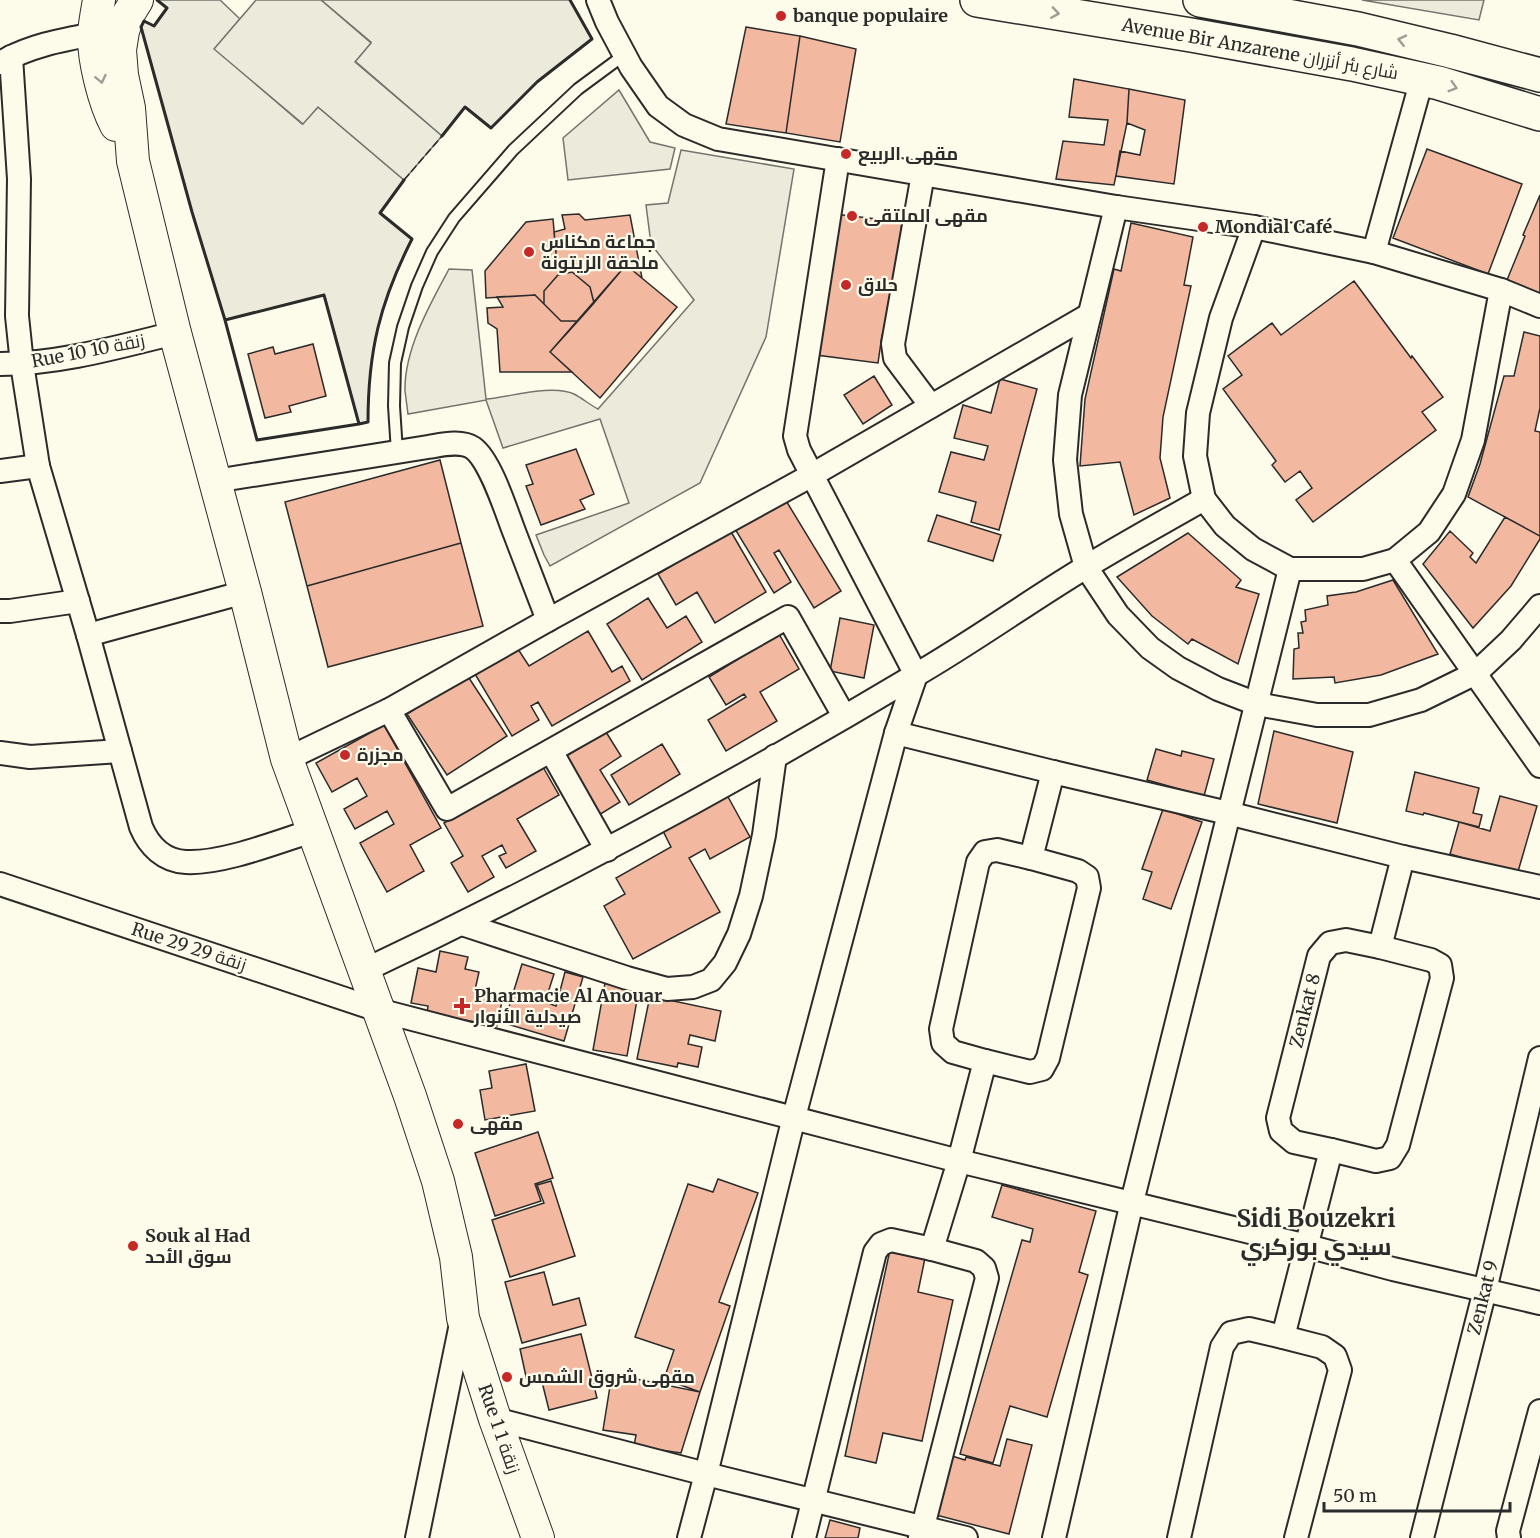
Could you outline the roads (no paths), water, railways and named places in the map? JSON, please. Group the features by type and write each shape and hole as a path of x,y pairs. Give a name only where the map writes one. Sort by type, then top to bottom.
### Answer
{"main road":[{"name":"Avenue Bir Anzarene شارع بئر أنزران","path":"977,0 1352,64 1422,79 1540,114"},
{"name":"Avenue Bir Anzarene شارع بئر أنزران","path":"1200,0 1358,29 1540,75"}],"street":[{"path":"99,0 94,34 101,83 111,115 133,161"},
{"path":"133,161 129,108 122,75 120,50 129,13 137,0"},
{"path":"598,0 631,68 658,106 684,125 718,139 1116,207 1254,227 1374,252 1501,290 1540,306"},
{"path":"94,34 35,47 5,60 20,179 9,227 17,316 11,364 38,466 145,837 160,853 170,859 186,862 213,860 242,853 312,831"},
{"path":"1374,252 1422,79"},
{"path":"689,1538 794,1117 896,733 916,675 799,450 795,436 838,159"},
{"name":"Rue 1 زنقة 1","path":"133,161 175,333 245,592 287,759 410,1096 438,1181 456,1257 463,1318 495,1419 538,1538"},
{"path":"923,174 893,344 895,358 931,406"},
{"path":"1116,207 1070,395 1065,460 1071,514 1086,567 1118,615 1150,648 1178,669 1218,689 1257,704 1317,716 1369,716 1421,700 1476,673 1511,640 1540,606"},
{"path":"1254,227 1221,318 1198,414 1195,456 1204,499 1225,526 1253,549 1290,569 1363,569 1395,560 1429,532 1454,494 1473,440 1501,290"},
{"path":"287,759 389,710 812,475 1089,315"},
{"name":"Rue 10 زنقة 10","path":"11,364 94,353 175,333"},
{"path":"215,481 453,444 473,448 485,462 496,486 548,620"},
{"path":"0,471 38,466"},
{"path":"363,971 462,924 607,850 775,756 916,675 1086,567 1204,499"},
{"path":"1395,560 1540,766"},
{"path":"1054,1538 1132,1202 1290,569"},
{"path":"88,635 245,592"},
{"path":"0,611 78,601"},
{"path":"389,710 447,809 788,617 844,716"},
{"path":"896,733 1403,857 1540,886"},
{"path":"0,753 30,757 120,751"},
{"path":"551,751 607,850"},
{"path":"462,924 666,989 693,987 711,980 725,963 739,934 751,896 764,835 775,756"},
{"path":"1031,858 1053,772"},
{"path":"997,850 1078,871 1087,877 1089,888 1048,1058 1042,1069 1030,1072 985,1061 953,1052 943,1043 940,1029 978,862 985,852 997,850"},
{"path":"1380,947 1403,857"},
{"name":"Rue 29 زنقة 29","path":"0,884 378,1010 959,1161 1540,1304"},
{"name":"Zenkat 8","path":"1346,940 1380,947 1431,960 1440,965 1442,978 1398,1145 1390,1158 1376,1161 1293,1142 1281,1131 1278,1118 1319,956 1330,943 1346,940"},
{"name":"Zenkat 9","path":"1422,1538 1485,1290 1540,1058"},
{"path":"932,1249 959,1161 985,1061"},
{"path":"1283,1337 1331,1150"},
{"path":"804,1538 875,1252 891,1240 976,1262 984,1268 987,1278 921,1532"},
{"path":"417,1538 463,1318"},
{"path":"1179,1538 1222,1347 1231,1333 1249,1329 1322,1347 1335,1356 1340,1370 1296,1538"},
{"path":"1509,1538 1508,1531 1540,1411"},
{"path":"495,1419 814,1500 921,1532 966,1538"}],"lane":[{"path":"398,452 394,406 395,363 403,327 432,252 454,218 513,150 578,89 624,55"}],"place":[{"name":"banque populaire","path":"781,16"},
{"name":"مقهى الربيع","path":"846,154"},
{"name":"مقهى الملتقى","path":"852,216"},
{"name":"Mondial Café","path":"1203,227"},
{"name":"جماعة مكناس ملحقة الزيتونة","path":"529,252"},
{"name":"حلاق","path":"846,285"},
{"name":"مجزرة","path":"345,755"},
{"name":"Pharmacie Al Anouar صيدلية الأنوار","path":"462,1006"},
{"name":"مقهى","path":"458,1124"},
{"name":"Souk al Had سوق الأحد","path":"133,1246"},
{"name":"مقهى شروق الشمس","path":"507,1377"}],"district":[{"name":"Sidi Bouzekri سيدي بوزكري","path":"1316,1233"}]}
